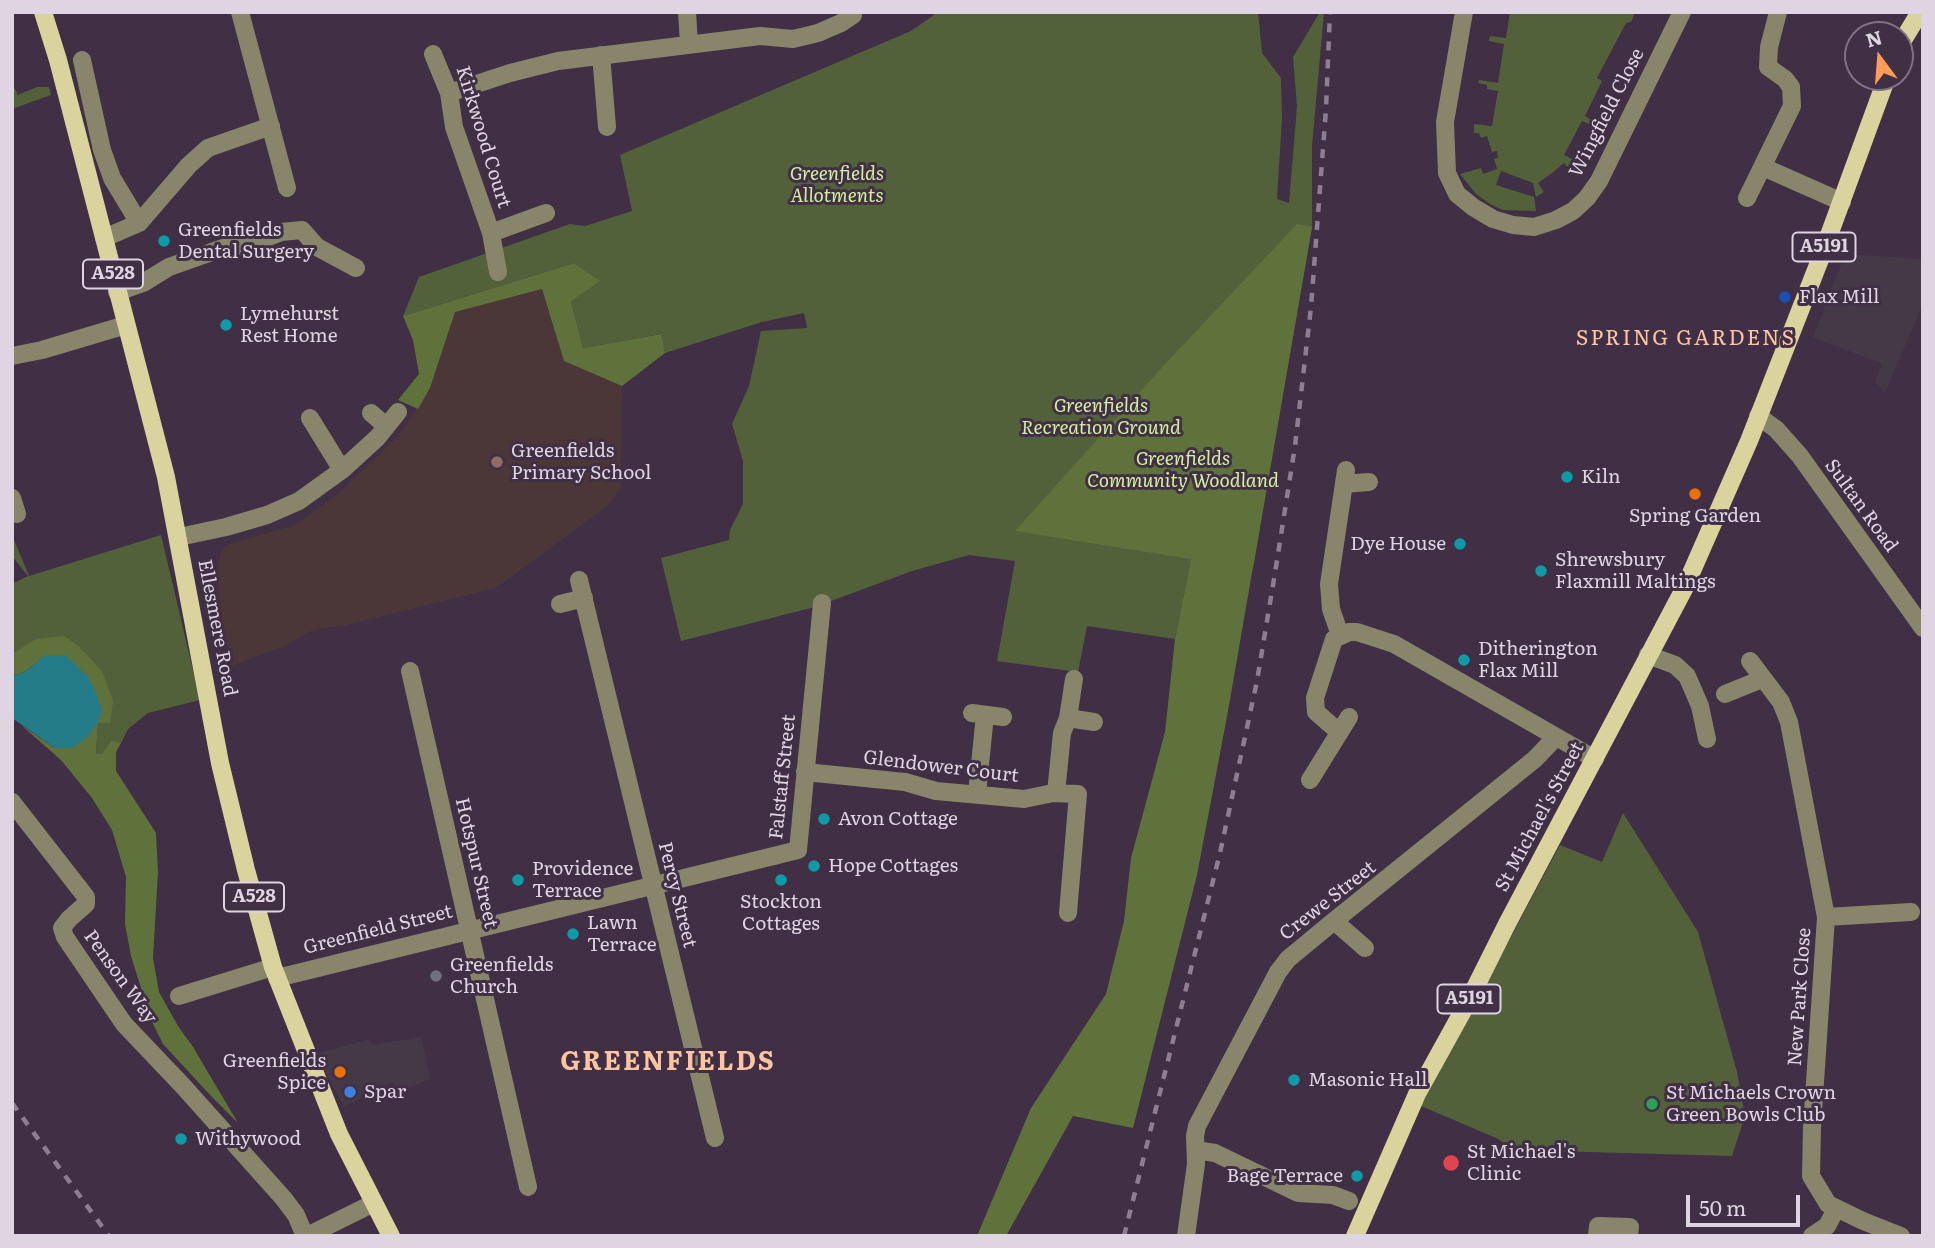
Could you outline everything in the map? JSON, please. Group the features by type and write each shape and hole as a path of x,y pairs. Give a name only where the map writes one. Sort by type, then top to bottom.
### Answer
{"main road":[{"name":"Ellesmere Road","path":"43,12 58,60 166,477 220,763 246,870 275,972 339,1135 391,1236"},
{"name":"A5191","path":"1758,416 1842,202 1882,91"},
{"name":"St Michael's Street","path":"1355,1236 1417,1094 1685,587 1758,416"}],"street":[{"path":"240,12 287,190"},
{"path":"687,12 689,44"},
{"name":"Wingfield Close","path":"1464,12 1445,122 1447,173 1457,194 1493,219 1534,227 1573,211 1600,181 1682,12"},
{"path":"1747,198 1788,116 1793,98 1788,82 1770,70 1767,62 1778,12"},
{"path":"449,93 558,61 761,36 793,39 848,25"},
{"name":"Kirkwood Court","path":"433,54 449,93 454,127 491,233 498,272"},
{"path":"600,55 607,127"},
{"path":"82,60 102,150 112,178 139,223"},
{"path":"104,238 139,223 189,165 208,149 271,126"},
{"path":"1763,167 1842,202"},
{"name":"Kirkwood Court","path":"491,233 546,213"},
{"path":"117,292 142,283 169,267 223,248 245,246 281,232 302,230 317,247 356,268"},
{"path":"12,356 43,350 126,325"},
{"path":"178,537 267,515 299,501 342,470 378,437 392,419 371,414"},
{"name":"Sultan Road","path":"1758,416 1776,429 1800,456 1923,628"},
{"path":"319,422 342,470"},
{"path":"1340,635 1331,609 1329,584 1345,477 1369,482"},
{"name":"Percy Street","path":"579,580 715,1138"},
{"path":"560,604 584,598"},
{"name":"Falstaff Street","path":"653,885 798,850 822,603"},
{"path":"1310,780 1344,724 1316,712 1314,705 1330,648 1340,635 1357,632 1394,644 1595,759"},
{"path":"1648,655 1675,665 1687,676 1700,706 1707,738"},
{"name":"New Park Close","path":"1750,661 1781,702 1789,722 1826,917 1811,1176 1828,1204 1901,1236"},
{"name":"Hotspur Street","path":"410,671 528,1187"},
{"path":"1068,913 1078,794 1056,793 1062,733 1068,718 1074,679"},
{"path":"1725,694 1762,679"},
{"path":"977,794 987,715"},
{"path":"1068,718 1094,722"},
{"name":"Crewe Street","path":"1186,1236 1198,1126 1278,972 1288,959 1535,760 1556,737"},
{"name":"Glendower Court","path":"805,772 905,782 927,790 1024,799 1056,793"},
{"name":"Penson Way","path":"13,803 86,897 86,904 62,928 65,937 124,1024 284,1199 296,1215 306,1236 374,1203"},
{"name":"Greenfield Street","path":"179,996 653,885"},
{"name":"New Park Close","path":"1826,917 1911,912"},
{"path":"1334,922 1365,948"},
{"path":"1196,1150 1215,1153 1298,1193 1333,1195 1349,1201"},
{"path":"1812,1236 1827,1226 1836,1209"},
{"path":"1597,1236 1598,1226 1630,1227 1629,1236"}],"shaded area":[{"path":"1845,254 1923,259 1923,304 1885,392 1875,382 1882,364 1813,337"},
{"name":"Greenfields Primary School","path":"542,289 564,361 622,386 621,487 609,505 496,588 347,625 313,630 285,646 231,666 220,607 217,571 222,549 229,544 295,525 335,496 399,436 430,388 455,311"},
{"path":"422,1037 430,1079 397,1093 392,1082 344,1107 316,1054 369,1039 372,1045"}],"green space":[{"path":"933,12 1258,12 1262,53 1281,78 1282,118 1277,199 1289,203 1297,106 1293,57 1320,12 1324,12 1312,146 1312,227 1253,569 1191,559 1175,639 1087,626 1078,672 997,661 1015,561 969,555 912,571 815,607 681,641 661,558 729,540 730,530 743,504 743,461 732,424 749,386 761,331 807,328 804,313 762,322 665,353 660,334 583,348 571,301 574,263 403,316 419,277 570,224 585,226 632,211 620,155 911,31 934,15"},
{"path":"1510,12 1635,12 1631,22 1626,23 1597,78 1602,81 1585,116 1593,121 1591,125 1582,121 1564,155 1580,163 1571,171 1564,163 1538,183 1544,192 1536,197 1533,183 1501,171 1496,185 1534,197 1536,211 1503,210 1490,204 1476,194 1460,174 1481,168 1483,174 1497,169 1494,159 1498,158 1497,151 1492,152 1487,136 1481,138 1479,133 1474,133 1474,124 1492,126 1498,91 1487,89 1487,85 1478,83 1479,80 1498,83 1504,44 1489,41 1490,36 1506,38"},
{"path":"12,83 18,95 37,87 49,87 51,95 12,109"},
{"name":"Greenfields Community Woodland","path":"1297,224 1312,227 1228,711 1197,875 1133,1128 1073,1116 1006,1236 977,1236 1031,1108 1106,994 1124,921 1131,858 1165,732 1175,639 1191,559 1015,531 1167,362"},
{"path":"574,263 600,281 571,301 583,348 661,334 665,353 622,386 564,361 542,289 455,312 430,388 418,409 398,400 419,374 413,340 403,316"},
{"path":"12,535 29,576 161,535 200,700 148,713 128,729 121,743 111,740 102,754 96,755 98,722 21,649 12,654 12,584 28,576 12,556"},
{"path":"64,636 78,646 102,671 113,701 110,723 98,723 96,754 102,754 111,740 121,743 116,752 116,771 156,833 158,872 153,958 159,992 238,1123 163,1044 151,1020 131,956 125,924 126,877 112,830 92,798 61,760 21,725 55,748 88,677 65,655 45,655 29,669 18,675 12,674 12,654 36,639"},
{"path":"1623,813 1698,932 1737,1072 1745,1116 1732,1156 1517,1150 1496,1138 1421,1106 1560,845 1602,862"}],"water":[{"path":"45,655 65,655 88,677 102,710 98,722 86,738 72,748 55,748 12,718 12,674 18,675 29,669"}],"railway":[{"path":"1124,1236 1220,853 1257,681 1295,446 1311,307 1326,109 1330,12"},
{"path":"12,1103 109,1236"}],"place":[{"name":"Greenfields Dental Surgery","path":"164,241"},
{"name":"Flax Mill","path":"1785,297"},
{"name":"Lymehurst Rest Home","path":"226,325"},
{"name":"Greenfields Primary School","path":"497,462"},
{"name":"Kiln","path":"1567,477"},
{"name":"Spring Garden","path":"1695,494"},
{"name":"Dye House","path":"1460,544"},
{"name":"Shrewsbury Flaxmill Maltings","path":"1541,571"},
{"name":"Ditherington Flax Mill","path":"1464,660"},
{"name":"Avon Cottage","path":"824,819"},
{"name":"Hope Cottages","path":"814,866"},
{"name":"Providence Terrace","path":"518,880"},
{"name":"Stockton Cottages","path":"781,880"},
{"name":"Lawn Terrace","path":"573,934"},
{"name":"Greenfields Church","path":"436,976"},
{"name":"Greenfields Spice","path":"340,1072"},
{"name":"Masonic Hall","path":"1294,1080"},
{"name":"Spar","path":"350,1092"},
{"name":"St Michaels Crown Green Bowls Club","path":"1652,1104"},
{"name":"Withywood","path":"181,1139"},
{"name":"St Michael's Clinic","path":"1451,1163"},
{"name":"Bage Terrace","path":"1357,1176"}],"district":[{"name":"SPRING GARDENS","path":"1686,339"},
{"name":"GREENFIELDS","path":"668,1062"}],"park label":[{"name":"Greenfields Allotments","path":"837,185"},
{"name":"Greenfields Recreation Ground","path":"1101,417"}]}
